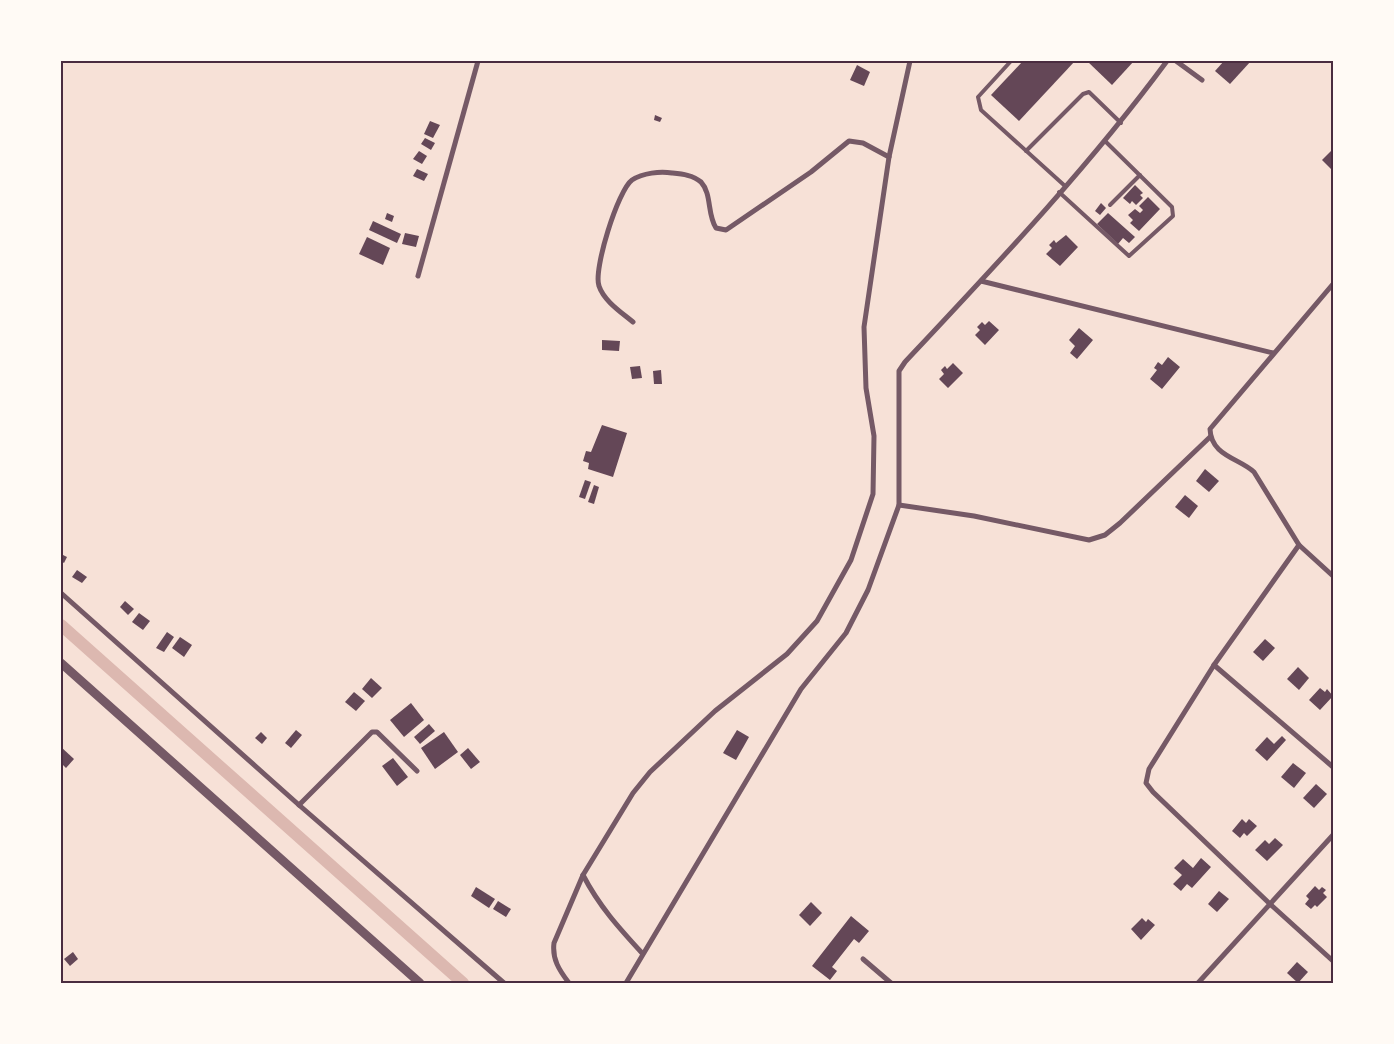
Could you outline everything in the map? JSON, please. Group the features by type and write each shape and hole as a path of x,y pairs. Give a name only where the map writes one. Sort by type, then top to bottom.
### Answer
{"street":[{"path":"418,276 478,61"},
{"path":"569,983 558,970 553,952 554,943 584,875 633,793 650,772 715,711 787,654 817,620 851,560 872,494 874,436 866,388 864,327 889,157 910,61"},
{"path":"626,983 642,953 800,689 846,633 868,590 899,505 899,371 905,362 981,281 1121,123 1167,61"},
{"path":"1176,61 1202,80"},
{"path":"633,322 604,295 598,285 605,233 625,188 631,181 642,176 664,172 689,175 701,182 706,191 711,220 716,228 726,230 811,172 849,141 863,142 889,157"},
{"path":"981,281 1273,353"},
{"path":"1333,284 1210,429 1210,437 1227,458 1247,465 1254,472 1299,545 1333,576"},
{"path":"899,505 974,516 1089,540 1105,535 1120,523 1210,437"},
{"path":"1299,545 1214,665 1149,769 1146,782 1153,792 1270,904 1333,961"},
{"path":"61,593 299,805 504,983"},
{"path":"61,664 420,983"},
{"path":"1214,665 1333,766"},
{"path":"299,805 372,732 377,732 417,771"},
{"path":"1198,983 1333,835"},
{"path":"584,875 595,898 608,917 642,953"},
{"path":"863,959 891,983"}],"lane":[{"path":"1011,61 978,97 978,104 981,110 1065,186"},
{"path":"1026,151 1083,94 1089,92 1121,123"},
{"path":"1059,192 1129,256 1166,223 1174,213 1172,207 1105,141"},
{"path":"1110,205 1140,175"}],"building":[{"path":"1023,61 1075,61 1019,121 991,95"},
{"path":"1087,61 1134,61 1112,85"},
{"path":"1224,61 1251,61 1230,84 1215,71"},
{"path":"857,65 870,72 864,86 850,80"},
{"path":"655,115 662,118 660,122 654,120"},
{"path":"430,121 440,125 433,138 424,134"},
{"path":"425,138 435,143 431,150 421,144"},
{"path":"1333,149 1333,171 1322,160"},
{"path":"419,151 427,156 422,164 413,159"},
{"path":"417,169 428,174 424,181 413,176"},
{"path":"1135,185 1143,193 1140,195 1143,198 1136,205 1132,201 1130,204 1123,198"},
{"path":"1148,197 1160,209 1139,231 1130,223 1133,220 1128,215 1135,209 1140,213 1143,210 1139,206"},
{"path":"1101,203 1106,208 1100,215 1095,211"},
{"path":"387,213 394,216 392,222 385,219"},
{"path":"1108,213 1135,237 1129,243 1123,238 1118,244 1097,224"},
{"path":"373,221 401,234 397,243 369,230"},
{"path":"405,233 419,236 416,247 402,244"},
{"path":"1066,235 1078,247 1060,266 1046,254 1052,248 1049,245 1054,240 1056,243"},
{"path":"367,237 390,248 383,265 359,254"},
{"path":"989,321 999,330 985,345 975,335 980,330 977,327 982,322 985,325"},
{"path":"1079,328 1093,340 1077,359 1070,353 1075,346 1069,340"},
{"path":"602,340 620,341 619,351 602,350"},
{"path":"1168,357 1180,367 1162,389 1150,379 1157,370 1154,368 1158,362 1162,365"},
{"path":"953,363 963,373 948,388 939,379 944,374 941,370 945,366 947,369"},
{"path":"640,366 642,378 632,379 630,367"},
{"path":"661,370 662,384 654,384 653,371"},
{"path":"602,425 627,433 613,477 588,469 589,463 583,461 586,451 591,452"},
{"path":"1205,469 1219,481 1209,492 1196,481"},
{"path":"585,480 591,482 585,499 579,497"},
{"path":"594,485 599,487 594,504 588,502"},
{"path":"1185,495 1198,506 1189,518 1175,507"},
{"path":"61,554 67,557 64,563 61,561"},
{"path":"77,570 87,577 82,583 72,577"},
{"path":"125,601 134,609 128,615 120,607"},
{"path":"139,613 150,621 143,630 132,622"},
{"path":"167,632 174,637 164,652 156,648"},
{"path":"180,637 192,645 184,657 172,648"},
{"path":"1265,639 1275,648 1263,661 1253,652"},
{"path":"1298,667 1309,678 1299,690 1287,679"},
{"path":"371,678 382,688 372,698 362,689"},
{"path":"1320,688 1325,692 1327,689 1333,696 1320,710 1309,700"},
{"path":"354,692 365,701 356,711 345,702"},
{"path":"411,703 424,720 404,737 390,720"},
{"path":"429,724 435,731 420,744 414,737"},
{"path":"296,730 302,735 291,748 285,743"},
{"path":"737,730 749,737 736,760 723,753"},
{"path":"261,732 267,738 262,744 255,738"},
{"path":"444,732 458,752 435,769 421,748"},
{"path":"1282,736 1286,740 1267,761 1255,750 1267,737 1274,744"},
{"path":"61,747 74,759 66,768 61,763"},
{"path":"468,748 480,762 471,769 460,755"},
{"path":"393,758 408,777 397,786 382,766"},
{"path":"1293,763 1306,773 1294,788 1281,777"},
{"path":"1316,784 1327,794 1314,808 1303,798"},
{"path":"1242,819 1246,823 1249,819 1257,826 1247,836 1244,833 1240,838 1232,831"},
{"path":"1275,838 1283,845 1267,861 1255,850 1265,840 1269,844"},
{"path":"1201,858 1211,867 1192,888 1187,884 1181,891 1173,884 1182,875 1174,868 1183,859 1193,868"},
{"path":"1315,886 1319,890 1322,887 1326,890 1323,893 1327,897 1317,907 1315,905 1311,909 1305,904 1309,899 1306,896"},
{"path":"476,887 495,899 489,908 471,896"},
{"path":"1219,891 1229,899 1217,912 1208,904"},
{"path":"498,901 511,909 506,917 493,909"},
{"path":"811,902 822,913 810,926 799,915"},
{"path":"851,916 869,931 859,943 854,939 832,967 837,971 830,980 812,966"},
{"path":"1142,918 1146,922 1148,919 1155,925 1141,940 1131,929"},
{"path":"73,952 78,959 70,966 64,959"},
{"path":"1297,962 1308,972 1298,983 1287,973"}],"waterway":[{"path":"61,625 463,983"}]}
